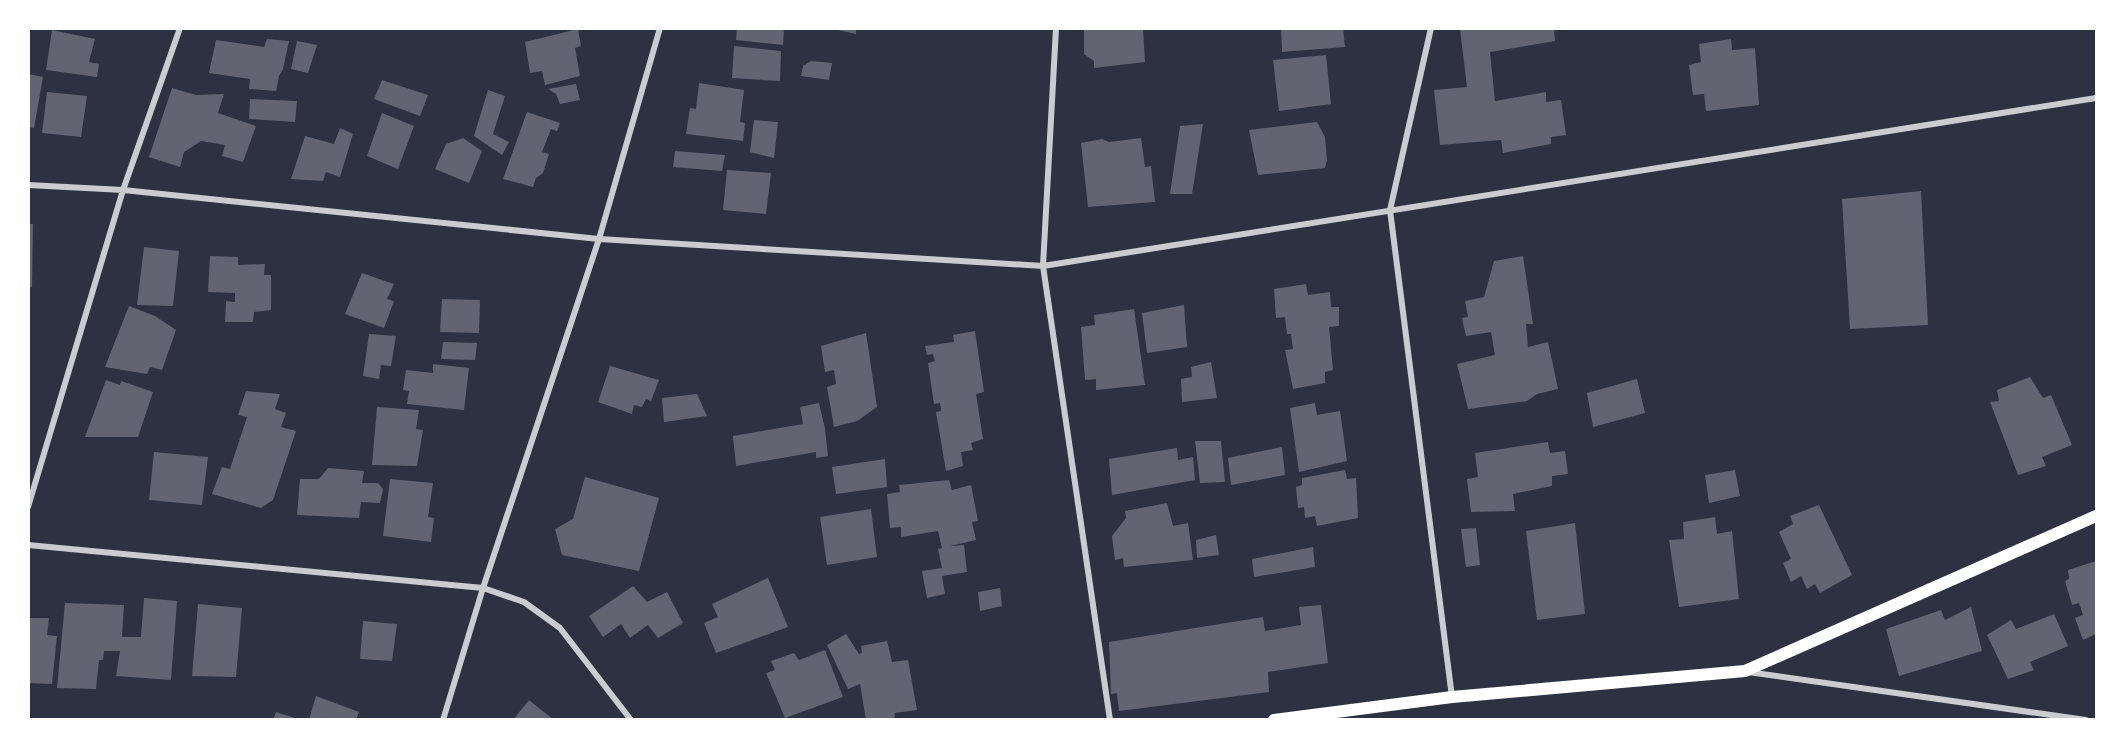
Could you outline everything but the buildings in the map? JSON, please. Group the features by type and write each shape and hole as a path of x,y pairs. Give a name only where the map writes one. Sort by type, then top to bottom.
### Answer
{"main road":[{"path":"1274,720 1452,697 1745,671 2097,516"}],"street":[{"path":"28,507 123,190 180,28"},
{"path":"443,720 483,588 599,239 660,28"},
{"path":"1056,28 1043,266 1110,720"},
{"path":"1431,28 1390,210 1452,697"},
{"path":"28,184 123,190 599,239 1043,266 2097,98"},
{"path":"28,545 483,588 524,602 560,628 631,720"},
{"path":"1745,671 2086,720"}]}
